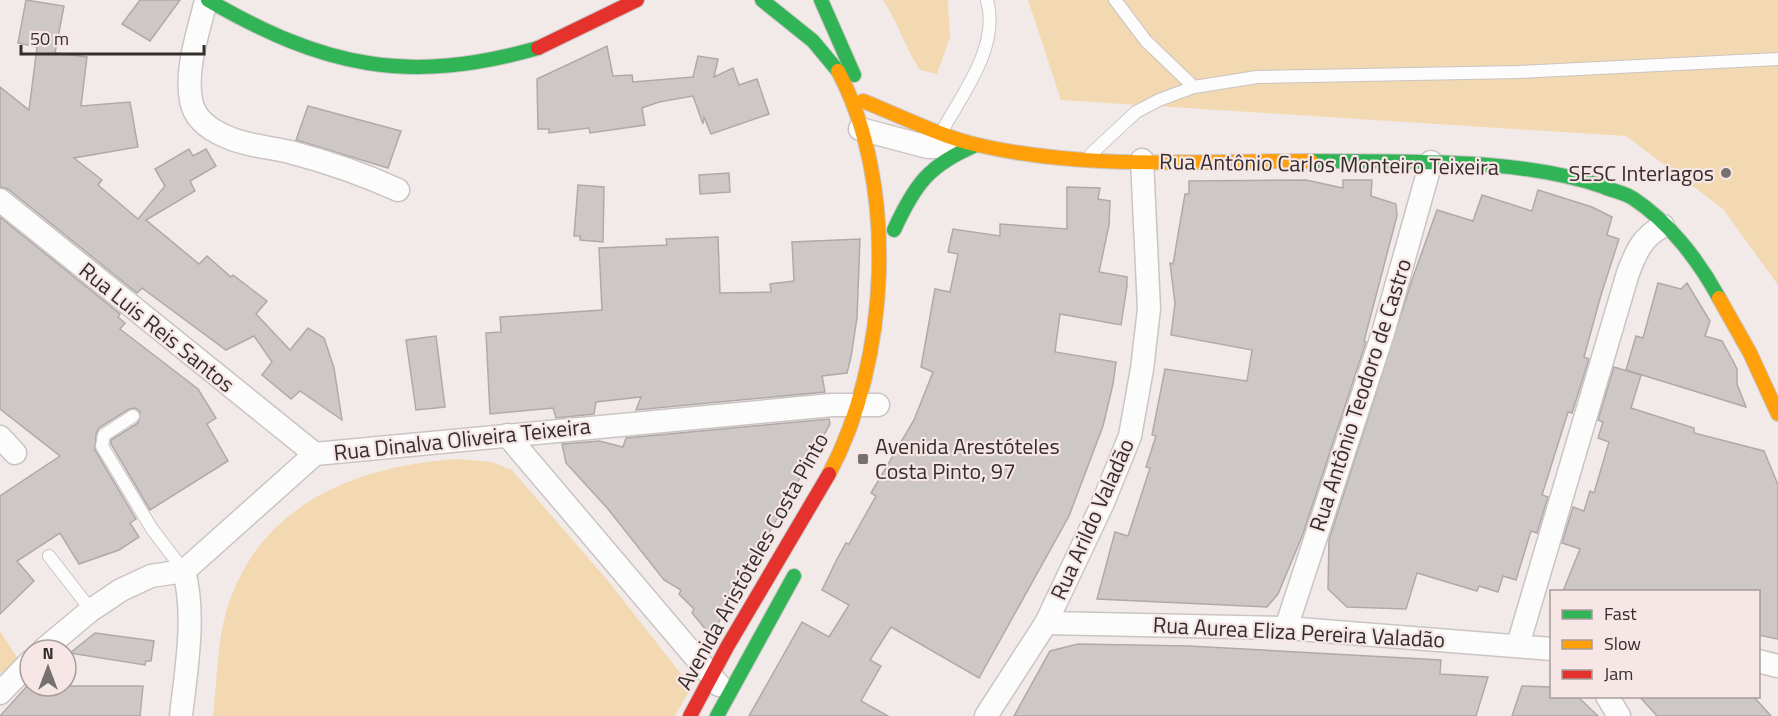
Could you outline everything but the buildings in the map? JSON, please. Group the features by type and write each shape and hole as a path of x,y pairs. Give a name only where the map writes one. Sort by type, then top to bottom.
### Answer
{"main road":[{"path":"207,0 285,42 321,55 369,66 425,68 477,65 539,49 580,31 621,4 637,0"},
{"name":"Avenida Aristóteles Costa Pinto","path":"762,0 824,52 839,73 886,172"},
{"name":"Avenida Aristóteles Costa Pinto","path":"690,716 710,674 822,484 845,440 872,405 872,333 879,230 868,131 863,101 842,43 820,0"},
{"name":"Rua Antônio Carlos Monteiro Teixeira","path":"863,101 976,145 1086,160 1431,162 1546,172 1592,183 1634,198 1681,241 1714,288 1750,353 1778,414"},
{"path":"894,230 913,190 924,174 941,160 976,145"},
{"path":"892,201 895,248"},
{"name":"Avenida Aristóteles Costa Pinto","path":"717,716 802,561"}],"street":[{"path":"207,0 189,76 191,101 197,117 209,128 229,139 321,160 398,190"},
{"name":"Rua Antônio Carlos Monteiro Teixeira","path":"868,131 928,147 976,145"},
{"name":"Rua Arildo Valadão","path":"986,716 1046,622 1102,505 1130,436 1142,369 1149,309 1142,160"},
{"name":"Rua Antônio Teodoro de Castro","path":"1286,628 1383,333 1431,162"},
{"name":"Rua Luis Reis Santos","path":"0,200 315,454"},
{"path":"1518,645 1628,273 1643,241 1649,233 1663,226"},
{"name":"Rua Dinalva Oliveira Teixeira","path":"184,571 315,454 507,435 872,405"},
{"path":"507,435 727,695"},
{"path":"57,638 91,610 121,590 151,576 184,571 189,588 190,611 181,716"},
{"name":"Rua Aurea Eliza Pereira Valadão","path":"1046,622 1286,628 1550,649"},
{"path":"1760,661 1778,666"},
{"path":"0,693 18,674"},
{"path":"1608,698 1619,716"}],"lane":[{"path":"942,131 985,50 990,26 987,0"},
{"path":"1115,0 1146,40 1194,87"},
{"path":"1086,160 1136,112 1159,100 1194,87 1257,77 1518,72 1778,59"},
{"path":"133,416 104,435 102,446 152,529 184,571"},
{"path":"49,556 91,610"}],"shaded area":[{"path":"883,0 948,0 950,37 937,74 920,70"},
{"name":"SESC Interlagos","path":"1028,0 1778,0 1778,285 1723,209 1626,136 1061,100"},
{"path":"457,459 492,462 512,470 609,582 682,675 690,690 675,716 213,716 219,650 226,612 241,575 261,544 286,518 315,498 348,482 382,471 419,463"},
{"path":"0,631 18,659 18,663 0,673"}],"traffic: fast":[{"path":"208,0 290,41 329,54 368,63 407,67 448,66 538,48"},
{"path":"762,0 813,41 838,71"},
{"path":"821,0 854,75"},
{"path":"894,230 909,200 925,178 946,160 976,145"},
{"path":"1311,161 1460,163 1498,166 1571,177 1604,187 1631,197 1659,219 1693,256 1719,298"},
{"path":"717,716 794,576"}],"traffic: slow":[{"path":"829,474 849,429 864,380 874,327 879,273 878,219 871,166 858,116 838,71"},
{"path":"863,101 950,137 1018,153 1101,161 1186,163 1311,161"},
{"path":"1719,298 1750,353 1778,414"}],"traffic: jam":[{"path":"538,48 637,0"},
{"path":"690,716 727,647 829,474"}],"place":[{"name":"SESC Interlagos","path":"1726,173"},
{"name":"Avenida Arestóteles Costa Pinto, 97","path":"863,459"}]}
